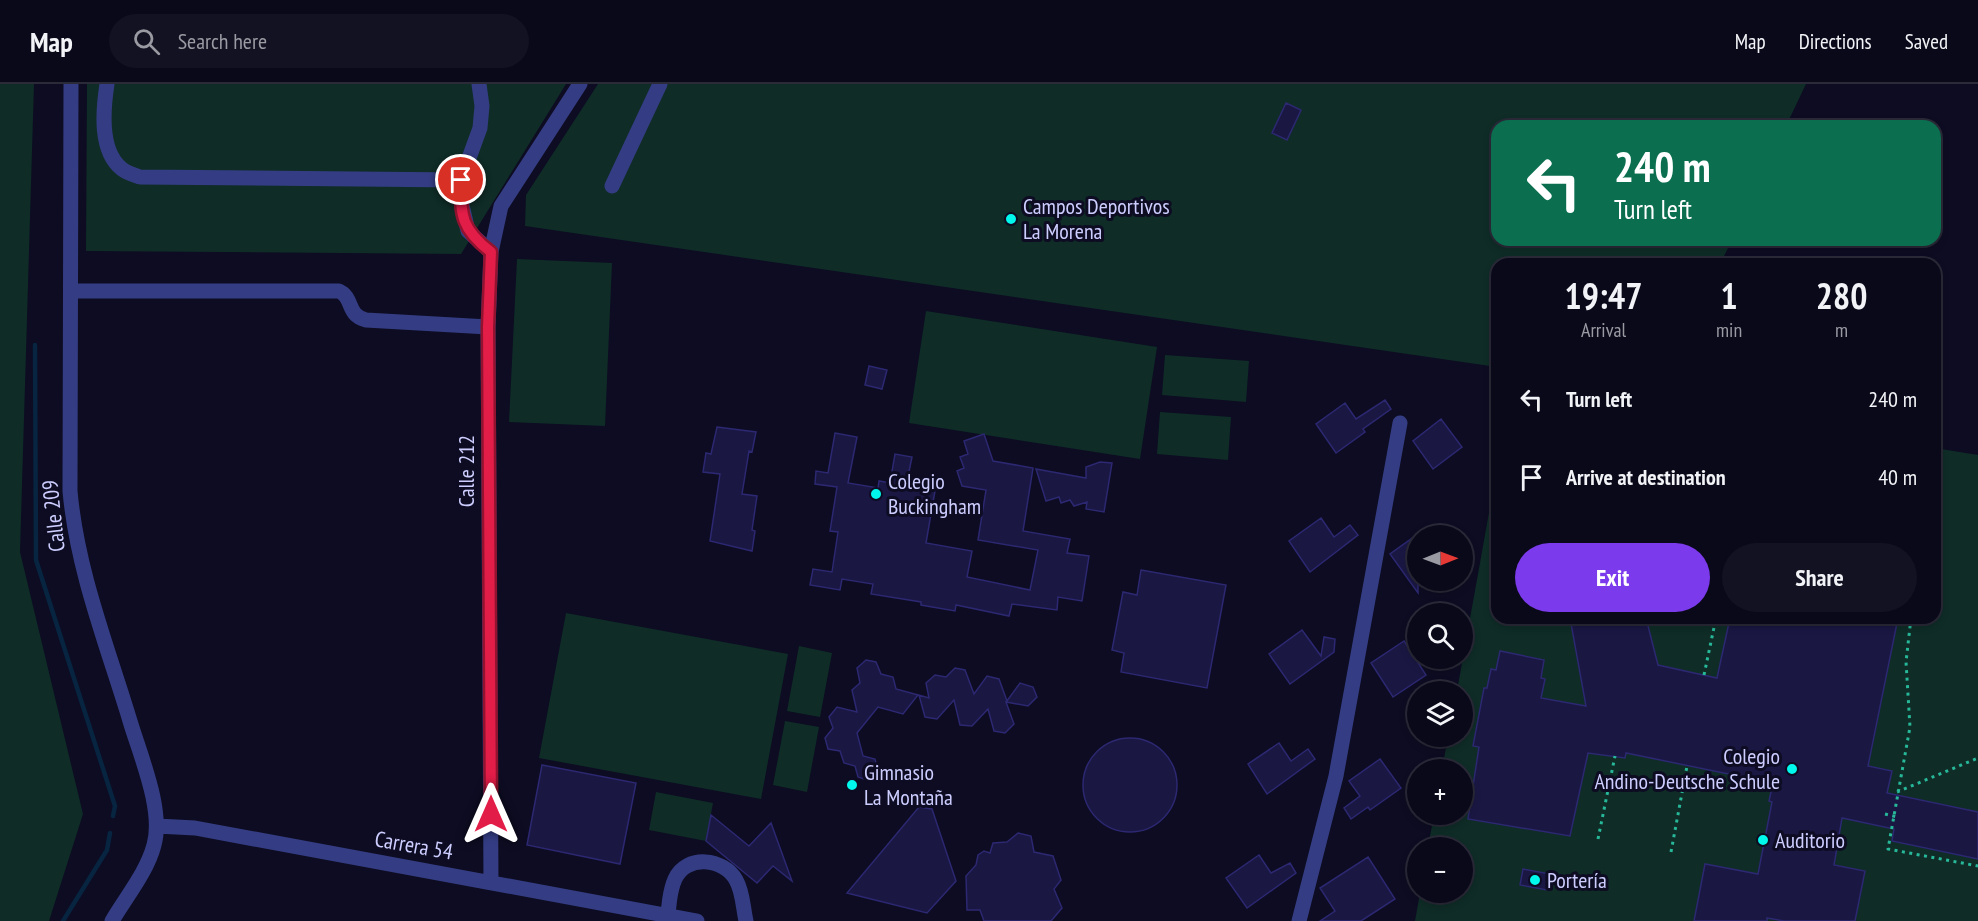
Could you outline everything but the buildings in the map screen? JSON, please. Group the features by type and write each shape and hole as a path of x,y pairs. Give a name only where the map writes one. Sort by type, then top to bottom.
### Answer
{"street":[{"name":"Calle 209","path":"71,84 70,491 73,528 80,561 140,755 157,826 154,845 148,861 112,921"},
{"path":"107,84 104,129 111,156 123,169 140,177 461,180"},
{"path":"479,84 482,106 480,128 461,180 461,201 468,231 491,252"},
{"name":"Calle 212","path":"491,882 488,327 491,252 501,206 580,84"},
{"path":"612,186 660,84"},
{"path":"71,291 339,291 346,296 352,312 366,320 488,327"},
{"path":"1299,921 1336,776 1400,423"},
{"name":"Carrera 54","path":"157,826 195,828 491,882 668,918 697,921"},
{"path":"668,918 675,879 690,864 712,861 731,872 737,882 746,921"}],"path":[{"path":"1704,675 1715,624"},
{"path":"1910,624 1906,662 1910,727 1888,849 1978,866"},
{"path":"1598,839 1615,756"},
{"path":"1897,792 1978,758"},
{"path":"1671,852 1687,766"},
{"path":"1885,814 1895,816"}],"green space":[{"path":"0,84 34,84 20,552 83,814 49,921 0,921"},
{"path":"87,84 566,84 461,254 86,251"},
{"name":"Campos Deportivos La Morena","path":"598,84 1806,84 1789,120 1491,120 1491,246 1729,246 1723,258 1491,258 1491,366 525,226 526,195"},
{"path":"517,259 612,263 605,426 509,422"},
{"path":"926,311 1157,347 1140,459 909,423"},
{"path":"1165,355 1249,361 1246,402 1162,395"},
{"path":"1160,412 1231,417 1228,460 1157,454"},
{"path":"1941,449 1978,455 1978,921 1415,921 1418,903 1473,903 1473,837 1430,837 1432,825 1473,825 1473,759 1444,759 1446,747 1473,747 1473,681 1459,681 1461,669 1473,669 1473,603 1491,501 1491,624 1941,624"},
{"path":"566,613 788,654 761,799 539,758"},
{"path":"799,646 832,653 820,717 787,711"},
{"path":"785,721 819,727 807,792 773,785"},
{"path":"656,792 713,803 706,841 649,830"}],"waterway":[{"path":"35,345 36,560 115,806 113,816"},
{"path":"63,921 107,850 110,833"}],"place":[{"name":"Campos Deportivos La Morena","path":"1011,219"},
{"name":"Colegio Buckingham","path":"876,494"},
{"name":"Colegio Andino-Deutsche Schule","path":"1792,769"},
{"name":"Gimnasio La Montaña","path":"852,785"},
{"name":"Auditorio","path":"1763,840"},
{"name":"Portería","path":"1535,880"}],"route":[{"path":"461,180 461,201 468,231 491,252 488,327 491,814"}]}
